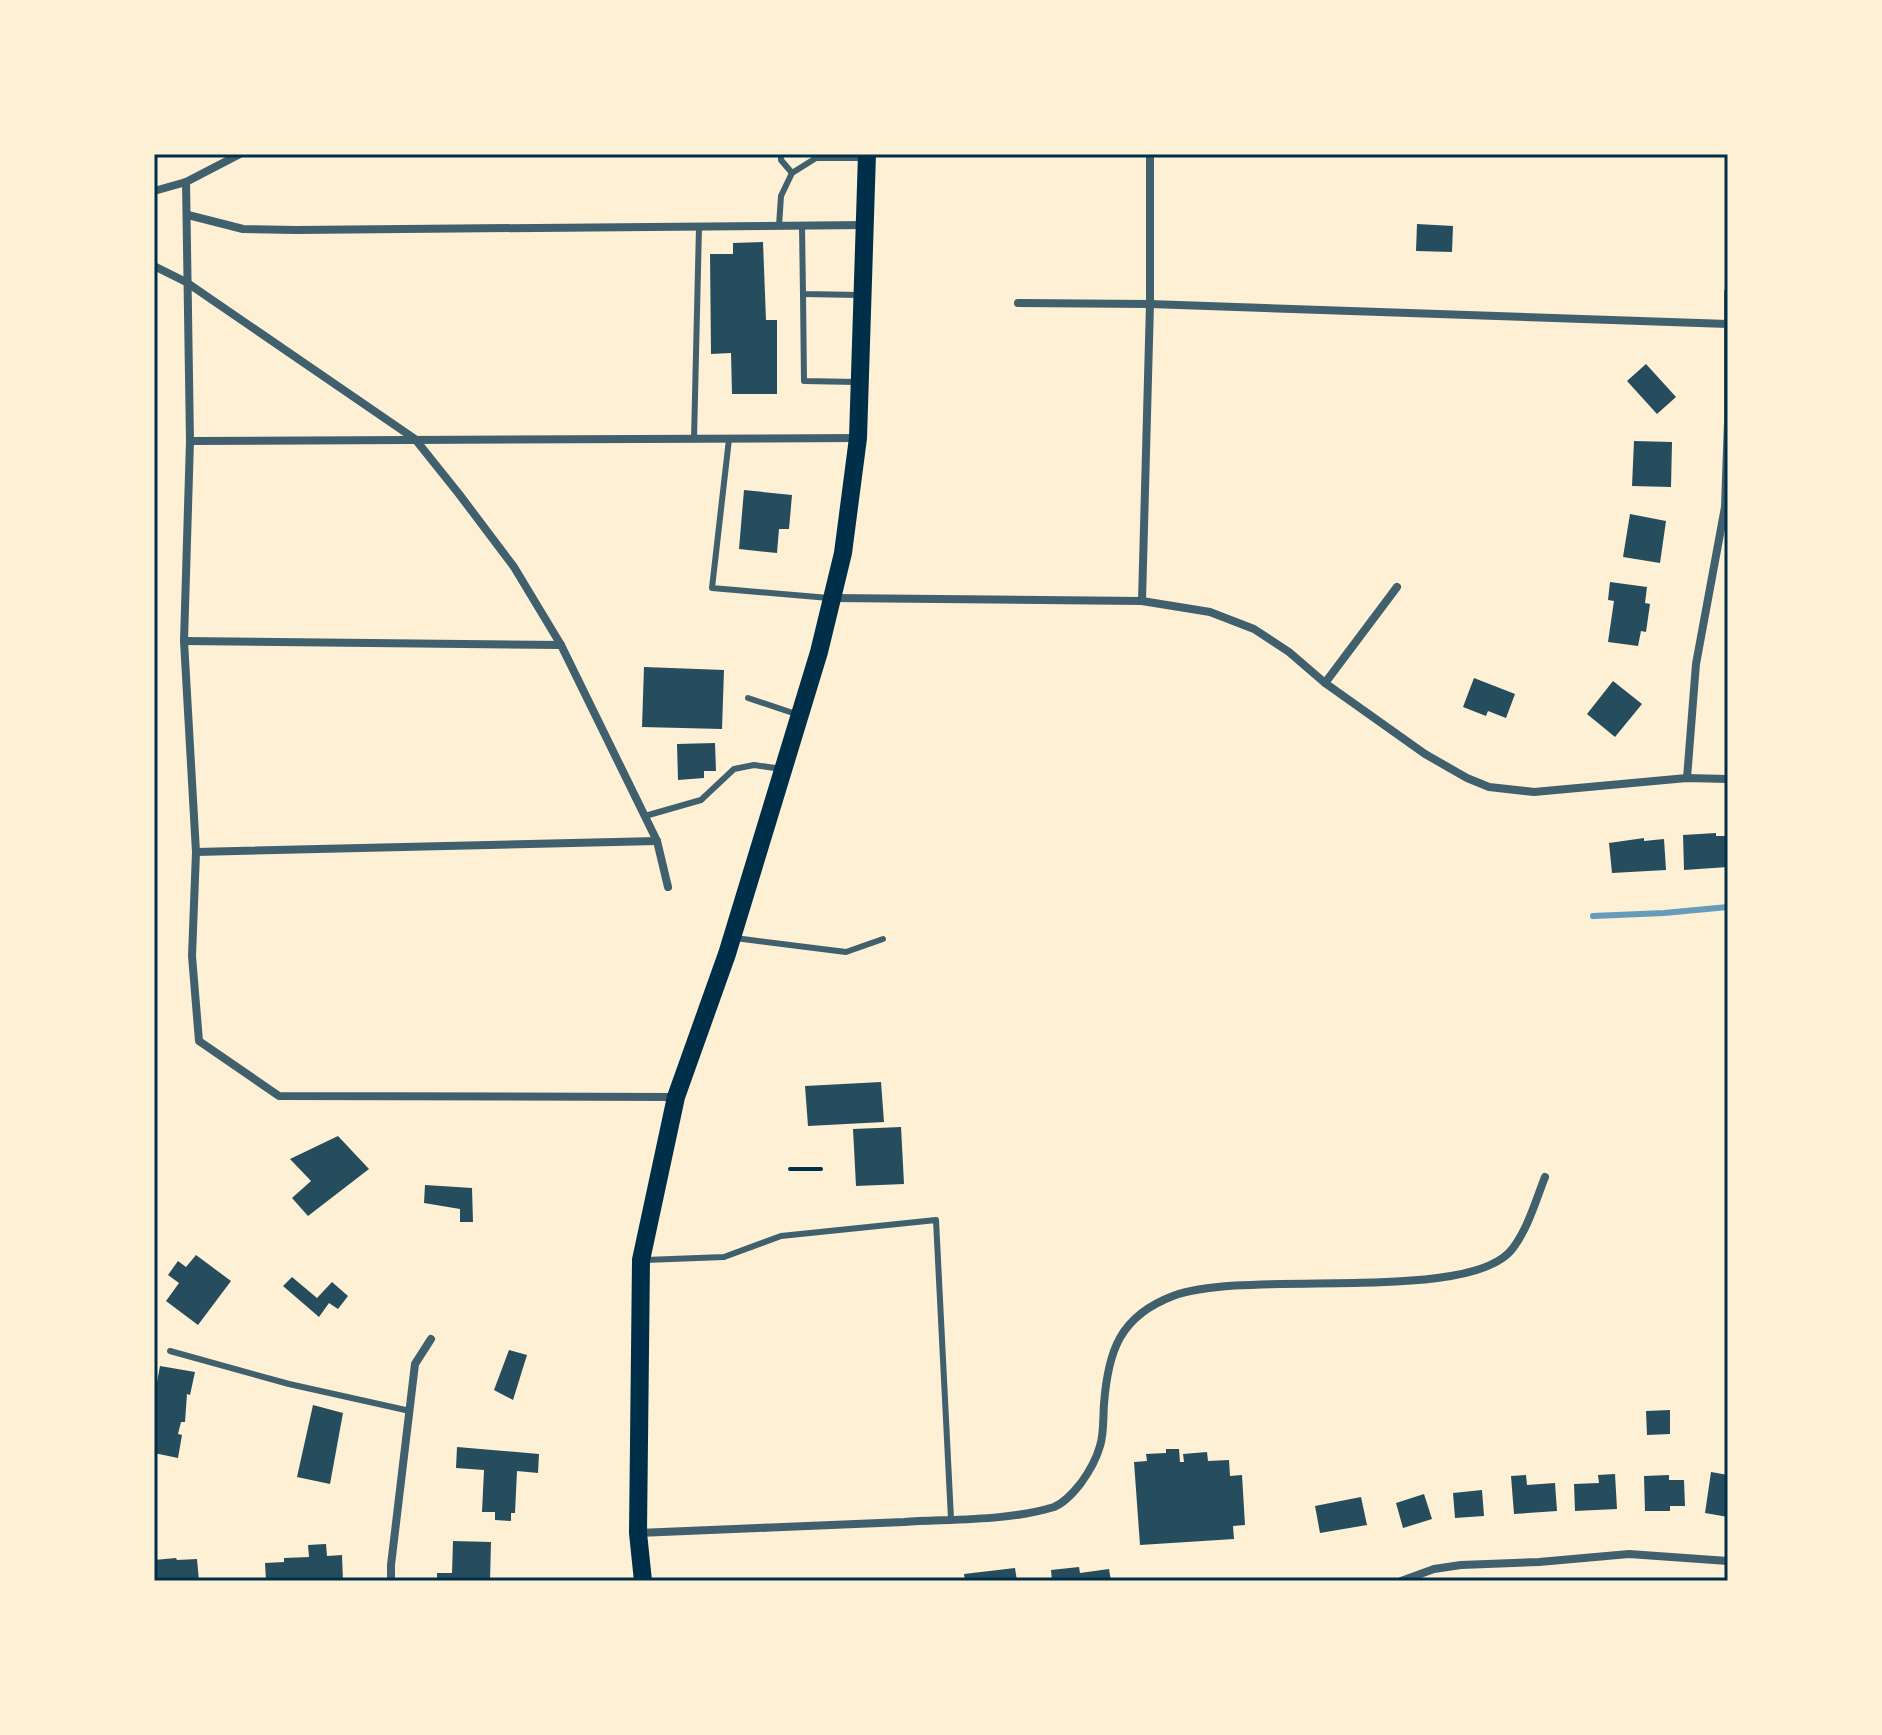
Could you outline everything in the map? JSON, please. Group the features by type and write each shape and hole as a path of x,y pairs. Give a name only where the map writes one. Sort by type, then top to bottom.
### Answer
{"main road":[{"path":"643,1581 638,1533 641,1260 676,1097 731,938 799,716 843,553 858,438 867,156"}],"street":[{"path":"154,191 186,182 240,154"},
{"path":"1142,601 1150,304 1150,154"},
{"path":"186,182 190,441 184,641 196,852 192,956 199,1041 279,1096 676,1097"},
{"path":"188,215 243,229 283,230 866,225"},
{"path":"154,266 186,282 415,439 514,567 561,645 657,841 668,887"},
{"path":"1687,778 1696,664 1725,507 1728,292"},
{"path":"1018,303 1150,304 1728,324"},
{"path":"190,441 858,438"},
{"path":"1325,683 1397,587"},
{"path":"833,598 1142,601 1210,612 1254,629 1425,754 1489,787 1534,792 1687,778 1728,779"},
{"path":"184,641 561,645"},
{"path":"196,852 657,841"},
{"path":"638,1533 951,1519 1026,1513 1057,1506 1090,1471 1101,1445 1111,1353 1124,1330 1141,1312 1192,1289 1456,1277 1479,1271 1497,1263 1513,1249 1545,1177"},
{"path":"391,1581 415,1364 431,1339"},
{"path":"1401,1581 1434,1569 1461,1565 1629,1554 1728,1561"}],"lane":[{"path":"781,154 781,160 792,173"},
{"path":"779,226 781,196 792,173 816,158 867,156"},
{"path":"802,226 804,381 860,382"},
{"path":"694,439 699,227"},
{"path":"803,294 863,295"},
{"path":"729,439 712,588 833,598"},
{"path":"748,698 799,716"},
{"path":"645,816 701,800 734,769 754,765 782,769"},
{"path":"731,938 846,952 883,939"},
{"path":"641,1260 724,1257 781,1236 936,1220 951,1519"},
{"path":"170,1351 289,1384 410,1411"}],"path":[{"path":"790,1169 821,1169"}],"building":[{"path":"1417,224 1453,226 1452,252 1416,251"},
{"path":"763,242 766,320 777,320 777,394 732,394 731,353 711,354 710,254 733,254 733,243"},
{"path":"1646,364 1676,397 1657,414 1627,381"},
{"path":"1634,441 1672,442 1671,487 1632,486"},
{"path":"744,490 792,495 789,529 779,529 777,553 739,549"},
{"path":"1630,514 1666,521 1660,563 1623,557"},
{"path":"1610,582 1647,587 1645,603 1650,604 1646,632 1641,631 1638,646 1608,642 1614,601 1608,600"},
{"path":"644,667 724,670 722,729 642,727"},
{"path":"1474,678 1515,694 1506,718 1488,711 1486,716 1463,707"},
{"path":"1613,681 1642,704 1615,737 1587,714"},
{"path":"715,743 716,771 704,771 704,778 678,780 677,744"},
{"path":"1716,833 1716,836 1728,836 1728,867 1684,870 1683,835"},
{"path":"1644,838 1644,841 1664,839 1666,870 1612,873 1609,843"},
{"path":"881,1082 884,1122 808,1126 805,1086"},
{"path":"901,1127 904,1184 856,1186 853,1129"},
{"path":"338,1136 369,1169 308,1216 292,1198 311,1181 290,1159"},
{"path":"425,1185 472,1188 473,1222 460,1222 460,1209 424,1203"},
{"path":"196,1255 231,1281 198,1325 166,1301 179,1283 168,1275 178,1261 186,1267"},
{"path":"292,1277 317,1298 332,1282 348,1296 338,1309 329,1303 319,1317 283,1286"},
{"path":"509,1350 527,1355 513,1400 494,1390"},
{"path":"160,1366 195,1372 190,1395 187,1394 185,1422 181,1422 178,1434 182,1435 178,1458 154,1453 154,1381 157,1382"},
{"path":"313,1405 343,1413 330,1484 297,1477"},
{"path":"1670,1410 1670,1434 1647,1435 1646,1411"},
{"path":"457,1447 539,1454 538,1473 517,1471 515,1513 511,1513 511,1521 495,1520 495,1512 482,1512 484,1470 456,1468"},
{"path":"1166,1449 1179,1449 1180,1462 1184,1462 1183,1454 1207,1452 1208,1461 1229,1460 1230,1476 1242,1475 1245,1525 1233,1526 1234,1539 1140,1545 1134,1462 1147,1461 1146,1454 1166,1453"},
{"path":"1711,1472 1728,1475 1728,1517 1705,1513"},
{"path":"1615,1474 1617,1509 1575,1511 1574,1484 1599,1483 1598,1475"},
{"path":"1526,1475 1527,1485 1555,1483 1557,1511 1514,1514 1511,1476"},
{"path":"1669,1475 1669,1480 1684,1480 1685,1506 1670,1506 1670,1511 1645,1511 1644,1476"},
{"path":"1482,1490 1484,1516 1455,1518 1453,1493"},
{"path":"1424,1494 1432,1519 1403,1528 1396,1503"},
{"path":"1361,1497 1367,1525 1320,1533 1315,1506"},
{"path":"453,1541 491,1542 490,1581 437,1581 437,1573 452,1573"},
{"path":"326,1544 327,1556 342,1555 343,1581 266,1581 265,1563 309,1557 308,1545"},
{"path":"197,1559 199,1581 154,1581 154,1560"},
{"path":"1079,1567 1080,1573 1109,1569 1111,1581 1052,1581 1051,1570"},
{"path":"1015,1568 1017,1581 965,1581 964,1574"}],"waterway":[{"path":"1593,916 1728,907"}]}
